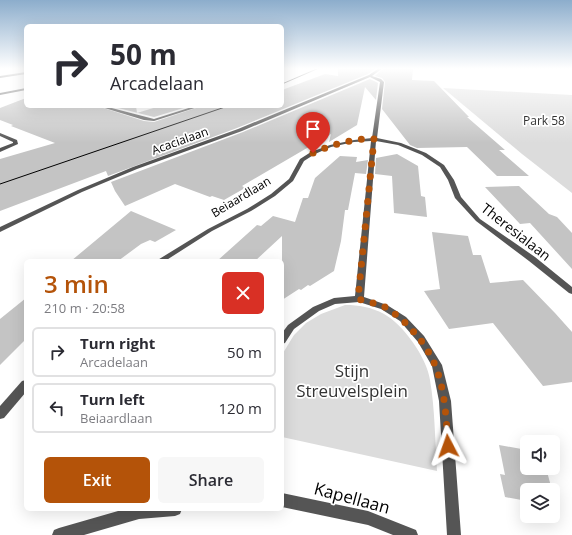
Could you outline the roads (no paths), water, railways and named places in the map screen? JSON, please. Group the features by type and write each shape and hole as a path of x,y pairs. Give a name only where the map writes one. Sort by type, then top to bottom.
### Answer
{"street":[{"name":"Acacialaan","path":"0,230 80,191 135,168 240,130 329,93"},
{"path":"358,299 374,139 380,93"},
{"path":"107,108 154,120 193,108"},
{"path":"0,134 15,141 16,144 0,150"},
{"name":"Beiaardlaan","path":"163,259 203,234 249,210 273,195 291,180 302,160 313,153 330,146 354,140 374,139"},
{"name":"Theresialaan","path":"374,139 399,144 424,154 442,166 451,180 458,198 478,220 532,259 572,291"},
{"path":"284,337 291,328 316,309 334,301 358,299 384,307 403,320 421,339 436,365 445,401 454,535"},
{"path":"0,414 24,386"},
{"name":"Kapellaan","path":"284,500 368,518 411,535"},
{"path":"59,535 140,512 152,511"}],"tram line":[{"path":"0,184 222,108"}],"park label":[{"name":"Park 58","path":"544,121"},
{"name":"Stijn Streuvelsplein","path":"352,381"}]}
